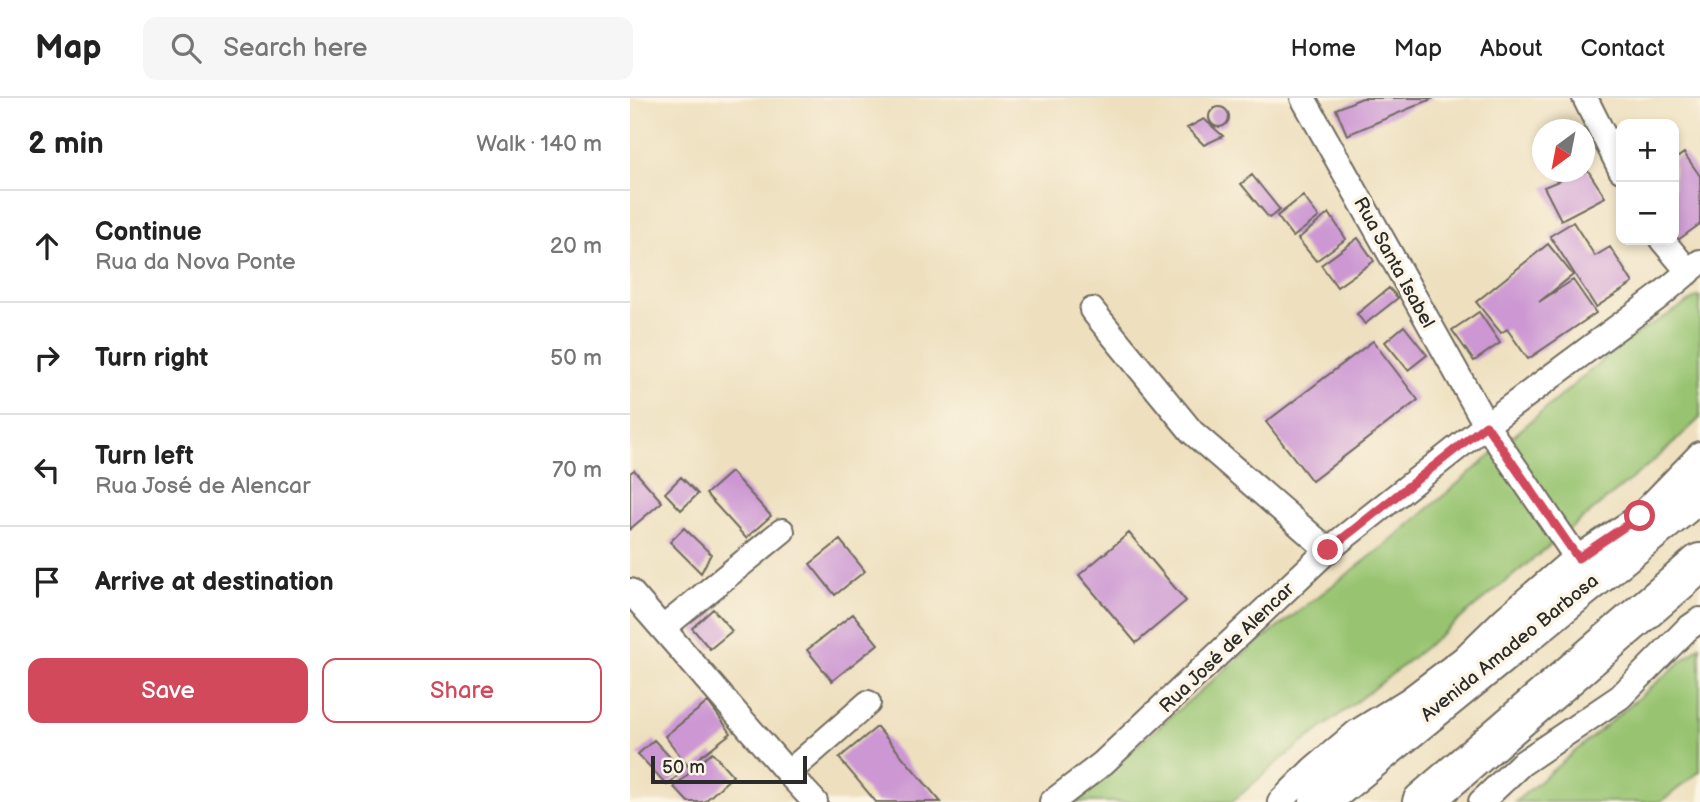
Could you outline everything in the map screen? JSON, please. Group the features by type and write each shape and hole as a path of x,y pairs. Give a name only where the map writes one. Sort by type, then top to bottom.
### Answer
{"main road":[{"name":"Avenida Amadeo Barbosa","path":"1319,802 1585,569 1700,492"},
{"path":"1422,802 1700,563"}],"street":[{"name":"Rua Santa Isabel","path":"1303,98 1486,425 1585,569"},
{"path":"1585,98 1616,160"},
{"path":"1668,245 1694,267"},
{"name":"Rua José de Alencar","path":"1052,802 1103,763 1328,550 1486,425 1657,298 1694,267"},
{"path":"1092,310 1192,432 1328,550"},
{"path":"1280,802 1313,769 1357,732 1409,700 1463,659 1564,567 1585,569 1700,454"},
{"path":"663,628 782,531"},
{"path":"630,591 815,802"},
{"path":"1481,802 1521,764 1619,697 1687,629 1700,621"},
{"path":"788,773 868,703"}],"green space":[{"path":"1700,297 1700,418 1663,453 1396,671 1278,762 1232,802 1072,802 1242,655 1388,543 1625,341"},
{"path":"1700,646 1700,771 1661,802 1515,802"}],"building":[{"path":"1362,98 1434,98 1347,135 1336,109"},
{"path":"1219,107 1226,110 1229,117 1226,124 1219,127 1212,124 1209,117 1212,110"},
{"path":"1204,119 1223,136 1204,145 1187,128"},
{"path":"1684,153 1700,176 1700,224 1679,239 1679,182 1679,156"},
{"path":"1252,175 1280,210 1269,218 1241,184"},
{"path":"1595,181 1605,197 1561,220 1544,187 1556,182"},
{"path":"1303,196 1319,217 1293,237 1277,216"},
{"path":"1329,213 1346,239 1316,261 1298,239"},
{"path":"1573,222 1595,256 1610,247 1633,283 1596,307 1550,236"},
{"path":"1358,238 1374,261 1337,287 1321,265"},
{"path":"1548,244 1573,275 1539,302 1573,280 1596,313 1528,359 1507,329 1501,333 1476,302"},
{"path":"1389,288 1398,298 1365,324 1357,314"},
{"path":"1479,312 1500,343 1474,361 1452,330"},
{"path":"1404,326 1427,355 1408,370 1385,342"},
{"path":"1373,341 1418,400 1312,481 1266,422"},
{"path":"634,470 662,502 630,529 630,473"},
{"path":"731,472 771,516 746,538 706,494"},
{"path":"681,477 698,494 681,510 665,493"},
{"path":"684,528 711,554 701,573 670,542"},
{"path":"1129,533 1186,601 1136,643 1079,575"},
{"path":"840,540 865,571 835,595 810,564"},
{"path":"713,609 732,631 710,649 692,628"},
{"path":"853,614 878,644 832,681 807,650"},
{"path":"708,702 731,733 688,766 665,736"},
{"path":"877,727 941,802 876,802 839,758"},
{"path":"654,740 683,771 667,785 638,754"},
{"path":"712,752 733,776 704,802 688,802 674,787"}],"route":[{"path":"1328,550 1486,425 1578,558 1640,516"}]}
